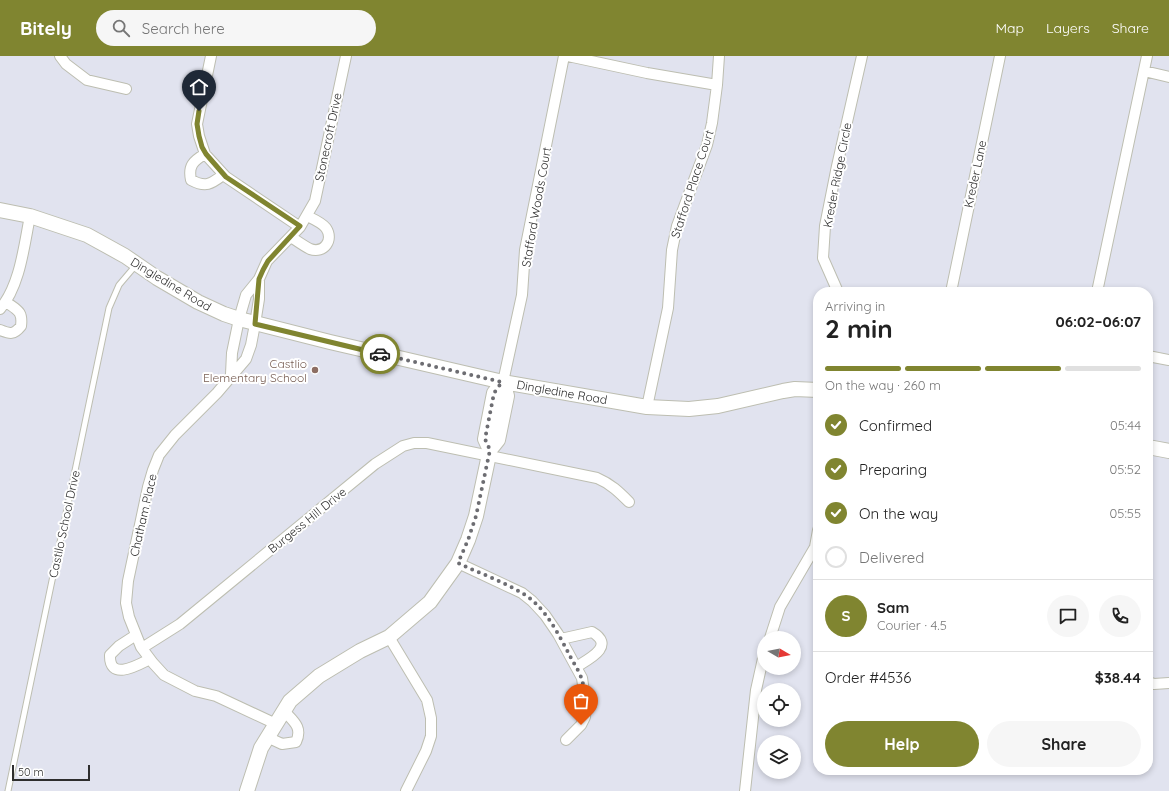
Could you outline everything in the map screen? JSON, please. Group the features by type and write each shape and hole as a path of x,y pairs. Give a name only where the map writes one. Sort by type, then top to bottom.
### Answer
{"street":[{"path":"60,56 66,64 87,80 126,89"},
{"path":"211,56 197,124 199,136 206,154 226,177 300,226"},
{"name":"Stonecroft Drive","path":"239,320 246,295 259,279 268,261 300,226 315,201 346,56"},
{"name":"Stafford Woods Court","path":"502,382 518,315 524,280 525,250 564,56"},
{"path":"568,56 647,74 718,85"},
{"name":"Stafford Place Court","path":"647,407 668,308 672,250 676,232 684,205 707,146 714,112 718,85 718,56"},
{"name":"Kreder Ridge Circle","path":"836,287 823,258 825,226 862,56"},
{"name":"Kreder Lane","path":"952,287 1000,56"},
{"path":"1098,287 1147,56"},
{"path":"1144,71 1169,77"},
{"path":"206,154 193,162 190,173 191,180 199,185 207,185 223,174"},
{"name":"Dingledine Road","path":"0,210 30,216 87,235 125,256 198,302 239,320 502,382 647,407 689,409 711,407 795,389 813,390"},
{"path":"0,330 14,333 21,326 22,315 18,311 3,306 19,269 30,216"},
{"path":"291,237 311,249 318,250 328,244 329,237 325,228 307,216"},
{"name":"Stonecroft Drive","path":"255,324 259,279"},
{"path":"231,374 232,353 239,320"},
{"name":"Chatham Place","path":"255,324 251,345 246,359 231,374 216,393 175,435 159,455 148,487 128,580 126,603 129,617 142,648 150,660 164,675 194,691 216,696 276,724"},
{"path":"1153,357 1169,360"},
{"path":"247,791 260,748 290,701 319,676 360,651 389,636 430,602 458,563 476,516 489,453 485,439 494,393 502,382"},
{"name":"Burgess Hill Drive","path":"142,648 180,624 375,464 403,446 414,443 427,443 489,453 597,478 615,488 629,502"},
{"path":"1153,448 1169,451"},
{"path":"772,631 780,608 813,553"},
{"path":"458,563 522,593 545,615 561,640 582,678 586,705 584,718 581,725 566,740"},
{"path":"561,640 592,632 600,636 602,642 601,647 595,655 576,667"},
{"path":"136,635 119,646 110,656 110,662 117,670 126,670 150,660"},
{"path":"389,636 427,700 431,718 431,736 407,791"},
{"path":"745,791 756,690 759,675"},
{"path":"1153,684 1169,682"},
{"path":"267,737 282,744 296,742 299,729 284,711"}],"lane":[{"name":"Castilo School Drive","path":"8,791 109,308 119,285 137,264"}],"way so far":[{"path":"380,354 502,382 494,393 485,439 490,450 476,516 458,563 522,593 545,615 558,634 582,678 586,705 584,718 581,725"}],"place":[{"name":"Castlio Elementary School","path":"315,370"}],"route":[{"path":"199,111 197,124 202,147 204,148 206,154 226,177 300,226 268,261 263,270 259,279 255,324 380,354"}]}
